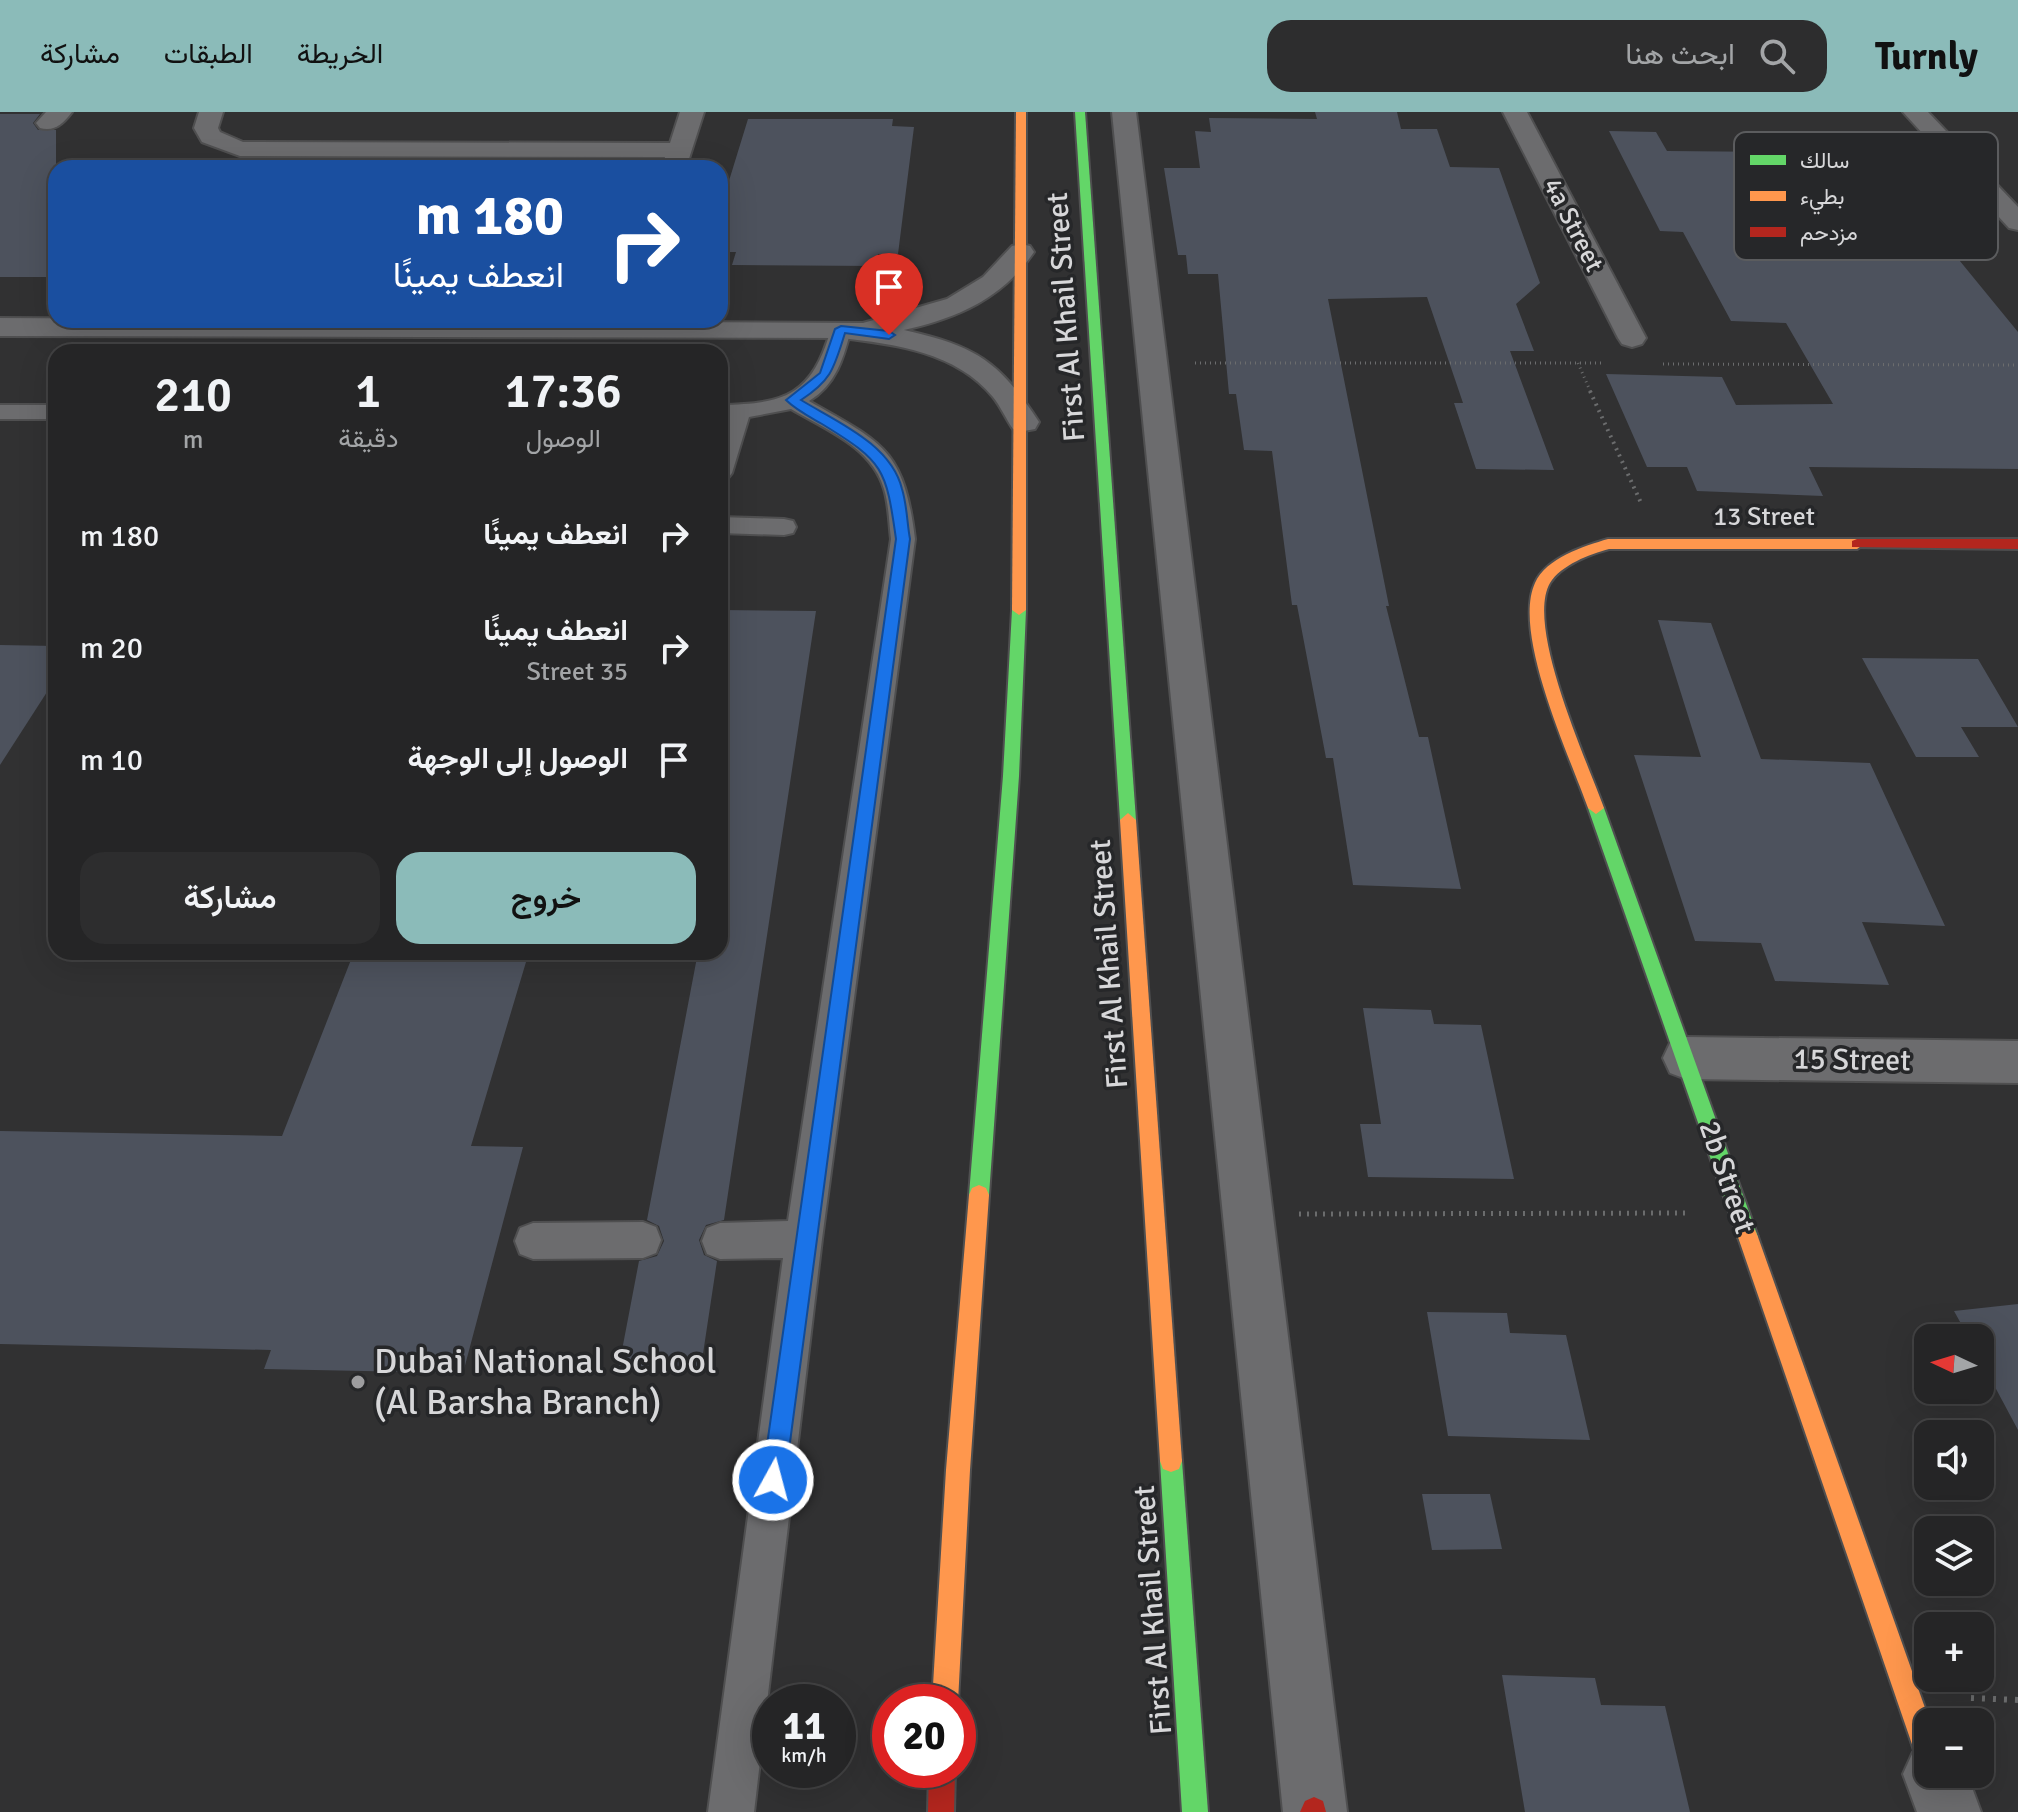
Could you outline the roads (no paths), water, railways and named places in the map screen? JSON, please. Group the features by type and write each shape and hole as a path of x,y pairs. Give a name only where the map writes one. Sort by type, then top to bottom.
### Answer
{"main road":[{"name":"First Al Khail Street","path":"946,1684 952,1523 1011,775 1022,544 1024,422 1021,112"},
{"name":"First Al Khail Street","path":"1080,112 1195,1812"},
{"name":"13 Street","path":"1534,601 1540,584 1566,558 1608,544 2018,544"},
{"name":"2b Street","path":"1534,601 1543,660 1686,1058 1914,1713"},
{"path":"941,1812 942,1788"}],"street":[{"path":"211,112 206,128 211,137 240,149 676,159 692,112"},
{"path":"1124,112 1314,1811"},
{"name":"4a Street","path":"1515,112 1632,338"},
{"path":"1915,112 1934,132"},
{"path":"1998,201 2018,222"},
{"path":"841,329 913,320 960,304 998,280 1021,252"},
{"path":"728,326 841,329 905,337 960,358 1003,390 1024,422"},
{"path":"0,327 48,327"},
{"name":"15 Street","path":"1686,1058 2018,1062"},
{"path":"1940,1788 1949,1812"}],"lane":[{"path":"730,412 792,400 818,384 826,374 841,329"},
{"path":"731,1812 804,1239 903,539 895,487 883,463 864,444 792,400"},
{"path":"0,412 48,412"},
{"path":"728,525 784,527"},
{"path":"720,1241 804,1239"},
{"path":"533,1241 643,1240"}],"place":[{"name":"Dubai National School (Al Barsha Branch)","path":"358,1382"}]}
